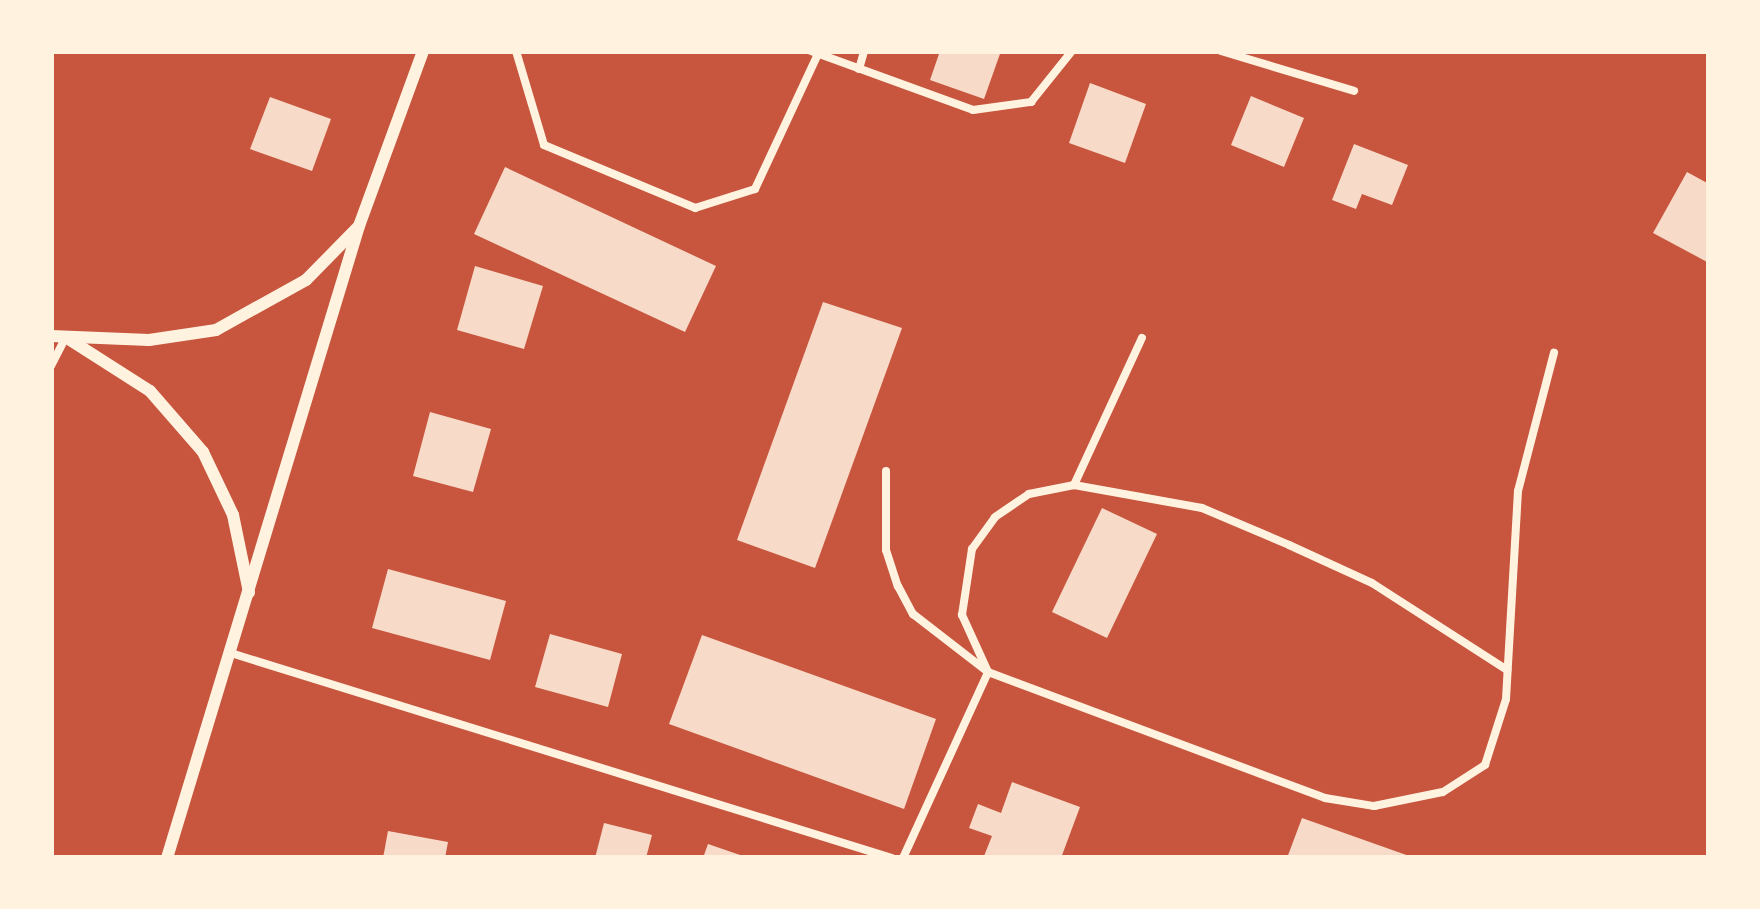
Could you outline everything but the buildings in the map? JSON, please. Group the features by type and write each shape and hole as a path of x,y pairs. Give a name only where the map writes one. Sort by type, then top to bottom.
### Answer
{"street":[{"path":"167,858 234,655 359,226 423,51"},
{"path":"58,337 149,340 216,330 306,280 359,226"},
{"path":"58,337 150,391 203,452 233,515 250,596"}],"lane":[{"path":"516,51 544,146 695,208 755,189 814,52 973,110 1011,109 1053,82 1072,51"},
{"path":"859,69 864,51"},
{"path":"1221,51 1354,91"},
{"path":"51,366 58,337"},
{"path":"1074,485 1142,338"},
{"path":"886,471 884,531 898,586 913,614 988,672 1325,798 1375,806 1443,793 1485,765 1507,670 1518,491 1554,352"},
{"path":"903,858 988,672 962,616 972,550 994,517 1029,494 1074,485 1202,508 1372,583 1507,670"},
{"path":"234,655 892,858"}]}
